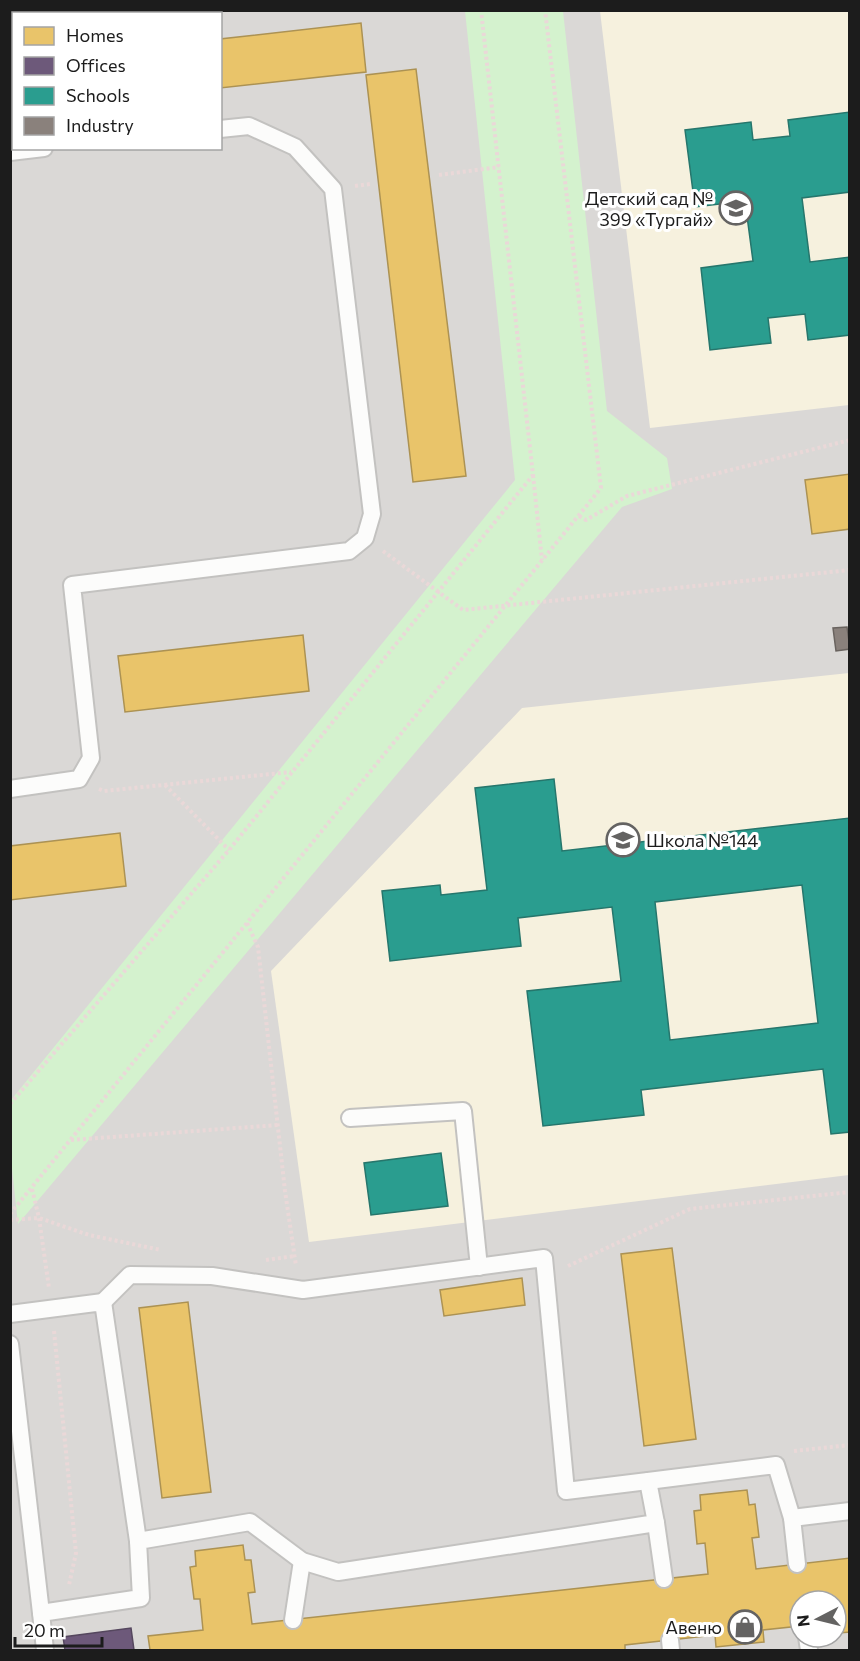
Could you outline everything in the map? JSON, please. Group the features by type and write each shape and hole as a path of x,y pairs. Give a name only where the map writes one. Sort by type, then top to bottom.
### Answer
{"lane":[{"path":"10,789 79,779 91,758 72,585 349,551 365,538 372,514 333,189 295,147 249,126 222,129"},
{"path":"10,152 27,150"},
{"path":"350,1118 463,1111 479,1267"},
{"path":"10,1314 103,1302 130,1275 212,1276 303,1290 544,1258 566,1491 776,1465 792,1518 797,1564"},
{"path":"41,1613 141,1598 138,1541 103,1302"},
{"path":"10,1344 45,1650"},
{"path":"648,1481 664,1579"},
{"path":"792,1518 849,1511"},
{"path":"138,1541 250,1522 302,1561 338,1572 656,1523"},
{"path":"293,1620 302,1561"}],"path":[{"path":"481,10 542,561"},
{"path":"10,1214 601,488 545,10"},
{"path":"439,175 499,167"},
{"path":"579,516 586,520 636,493 849,440"},
{"path":"10,1104 229,849 533,475"},
{"path":"365,538 463,610 849,570"},
{"path":"79,779 104,791 292,772"},
{"path":"165,785 229,849"},
{"path":"247,923 258,947 285,1191 295,1256 296,1289"},
{"path":"71,1140 278,1125"},
{"path":"32,1188 39,1218 52,1309 76,1553 63,1610"},
{"path":"545,1276 690,1209 849,1192"},
{"path":"10,1220 39,1218 89,1235 172,1252"},
{"path":"263,1260 295,1256"}],"shaded area":[{"path":"11,11 849,11 849,1650 11,1650"},
{"name":"Детский сад № 399 «Тургай»","path":"600,11 849,11 849,405 650,428"},
{"name":"Школа №144","path":"849,673 849,1175 309,1242 271,971 522,708"}],"green space":[{"path":"465,11 563,11 607,411 667,458 672,489 622,507 18,1224 11,1159 11,1100 515,480"}],"building: Homes":[{"path":"361,23 366,72 222,88 222,39"},
{"path":"12,62 12,112 10,112 10,63"},
{"path":"416,69 466,476 413,482 366,75"},
{"path":"850,474 850,529 812,534 805,480"},
{"path":"303,635 309,691 125,712 118,656"},
{"path":"120,833 126,886 10,900 10,846"},
{"path":"672,1248 696,1439 644,1446 621,1254"},
{"path":"522,1278 525,1305 444,1316 440,1290"},
{"path":"188,1302 211,1492 162,1498 139,1308"},
{"path":"747,1490 749,1505 755,1504 759,1537 752,1538 756,1569 850,1558 850,1632 848,1632 848,1589 788,1589 788,1627 763,1630 764,1642 716,1647 715,1635 625,1645 625,1650 150,1650 148,1636 203,1630 200,1599 194,1599 190,1567 196,1566 195,1551 243,1545 245,1560 251,1560 255,1592 248,1593 252,1624 708,1574 705,1543 697,1544 694,1511 701,1510 700,1495"}],"building: Offices":[{"path":"131,1628 134,1650 65,1650 63,1637"}],"building: Schools":[{"path":"850,112 850,192 802,198 810,262 850,257 850,335 808,340 805,314 768,318 771,343 710,350 701,268 753,261 745,201 695,207 685,130 751,122 753,140 790,136 788,120"},
{"path":"554,779 562,851 850,818 850,1132 831,1134 823,1069 641,1090 644,1115 543,1126 527,991 621,981 612,907 518,918 521,946 390,961 382,891 440,885 441,895 487,890 475,788","holes":["802,885 818,1023 670,1040 655,902"]},
{"path":"441,1153 448,1206 371,1215 364,1163"}],"building: Industry":[{"path":"847,627 850,649 836,651 833,628"}],"place":[{"name":"Детский сад № 399 «Тургай»","path":"736,208"},
{"name":"Школа №144","path":"623,840"},
{"name":"Авеню","path":"745,1627"}]}
